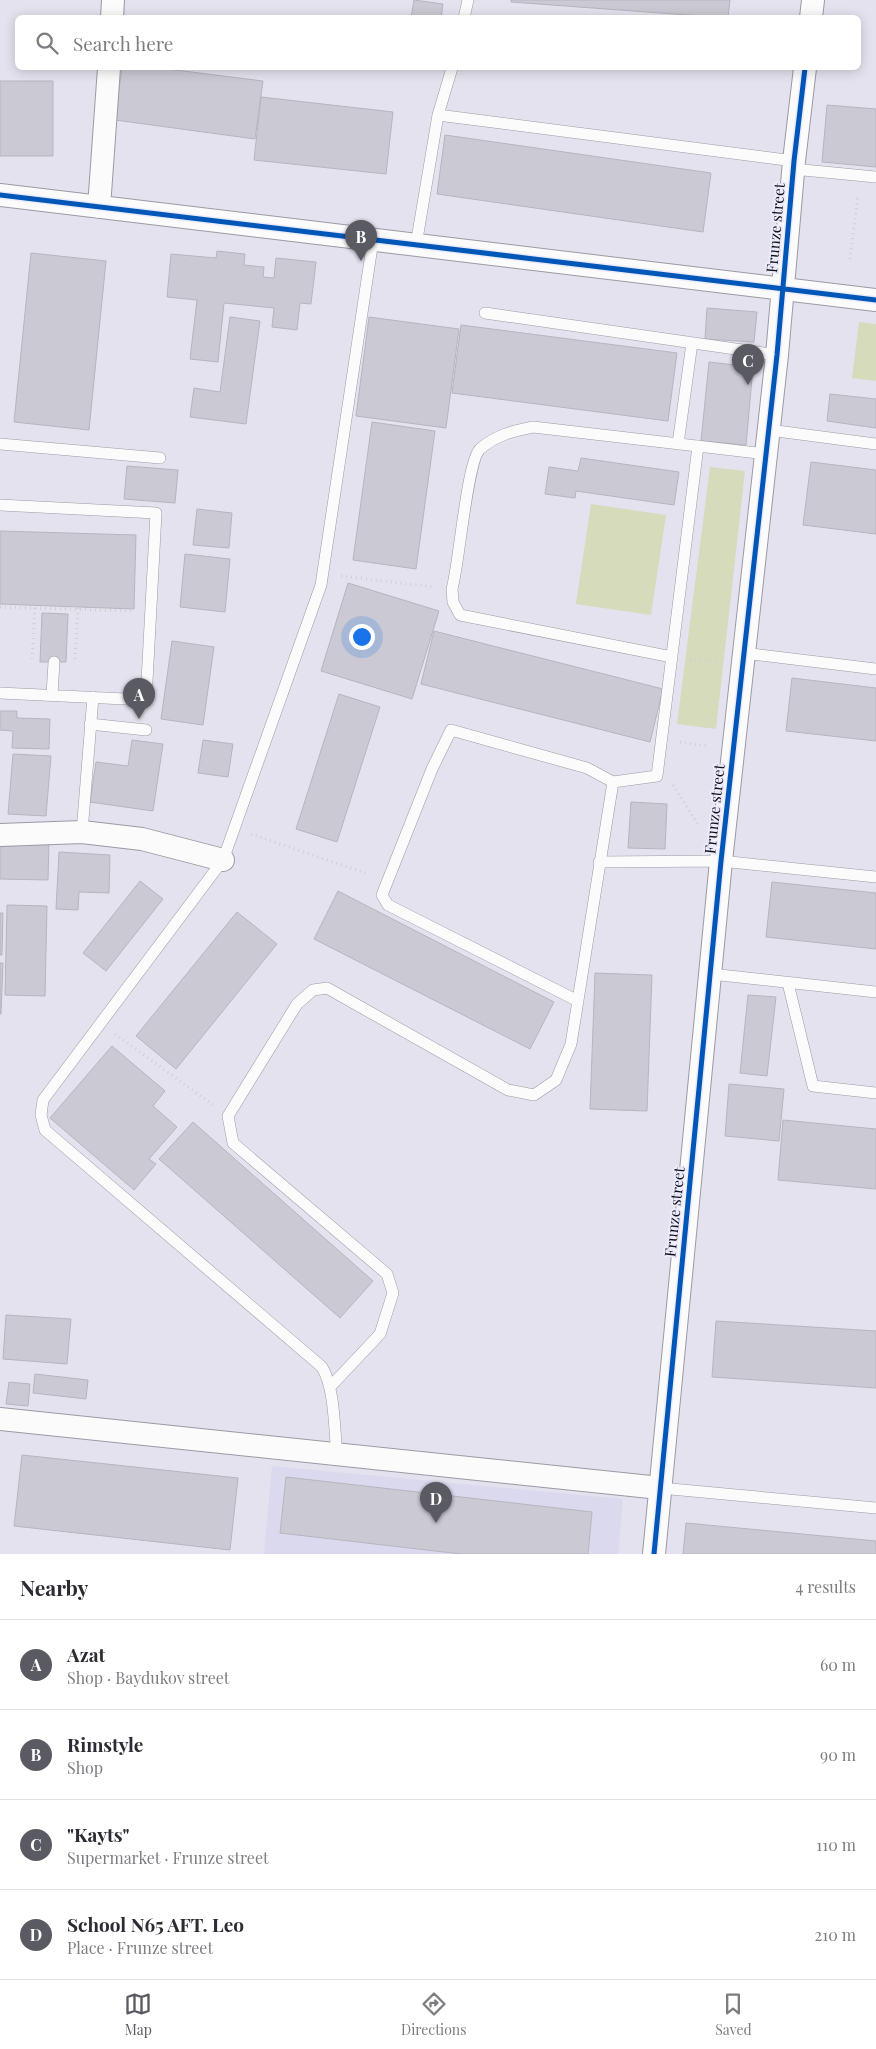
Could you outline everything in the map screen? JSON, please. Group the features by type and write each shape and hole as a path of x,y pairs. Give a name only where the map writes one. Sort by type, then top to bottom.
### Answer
{"street":[{"path":"112,15 113,0"},
{"path":"811,15 813,0"},
{"path":"99,207 109,70"},
{"name":"Frunze street","path":"654,1554 721,861 777,355 794,165 805,70"},
{"path":"0,195 876,300"},
{"path":"0,835 82,832 142,839 223,860"},
{"path":"0,1419 660,1488"}],"lane":[{"path":"465,15 468,0"},
{"path":"416,245 438,115 451,70"},
{"path":"438,115 876,177"},
{"path":"337,1454 330,1387 322,1367 45,1130 40,1115 43,1100 223,860 322,585 373,240"},
{"path":"485,313 777,355"},
{"path":"678,444 692,343"},
{"path":"672,657 460,616 453,602 452,589 468,486 478,450 501,434 533,427 766,454"},
{"path":"769,430 876,444"},
{"path":"0,444 160,458"},
{"path":"578,1001 388,905 382,895 432,769 451,730 587,768 613,782 657,776 698,446"},
{"path":"0,505 156,513 146,700 0,692"},
{"path":"744,659 876,669"},
{"path":"52,696 54,662"},
{"path":"82,832 93,697"},
{"path":"90,724 146,730"},
{"path":"330,1387 380,1334 393,1293 387,1274 233,1143 228,1116 297,1004 313,990 327,988 508,1090 534,1095 556,1080 571,1044 613,782"},
{"path":"599,862 721,861 876,877"},
{"path":"711,974 876,992"},
{"path":"788,983 813,1086 876,1093"},
{"path":"660,1488 876,1508"}],"path":[{"path":"850,259 860,175"},
{"path":"323,574 452,589"},
{"path":"0,607 139,611"},
{"path":"32,666 35,607"},
{"path":"75,668 78,608"},
{"path":"672,657 744,659"},
{"path":"662,739 734,750"},
{"path":"659,763 721,861"},
{"path":"234,828 388,881"},
{"path":"99,1023 228,1116"}],"shaded area":[{"path":"272,1466 623,1499 618,1554 264,1554"}],"green space":[{"path":"859,322 876,324 876,381 852,378"},
{"path":"710,467 745,471 716,729 677,724"},
{"path":"591,504 666,515 651,615 576,604"}],"building":[{"path":"414,0 443,4 441,15 412,15"},
{"path":"511,0 730,0 728,15 687,15 511,2"},
{"path":"122,70 176,70 263,81 255,139 115,120"},
{"path":"0,81 53,81 53,156 0,156"},
{"path":"261,97 393,112 386,174 254,160"},
{"path":"827,105 876,109 876,167 822,162"},
{"path":"445,135 711,173 703,232 437,194"},
{"path":"217,251 245,254 244,265 264,267 263,277 274,278 276,258 316,262 311,304 300,303 297,330 272,327 274,308 224,303 218,362 190,359 197,300 167,297 171,254 216,258"},
{"path":"31,253 106,261 89,430 14,422"},
{"path":"707,308 757,312 754,342 705,339"},
{"path":"230,317 260,321 246,424 190,417 194,388 220,392"},
{"path":"369,317 459,329 446,428 356,416"},
{"path":"461,325 677,353 668,421 452,393"},
{"path":"709,362 753,367 746,445 701,441"},
{"path":"830,394 876,399 876,428 827,421"},
{"path":"372,422 435,431 416,569 353,560"},
{"path":"581,458 679,472 674,505 576,491 575,498 545,494 549,467 578,471"},
{"path":"811,462 876,470 876,534 803,525"},
{"path":"127,466 178,470 175,503 124,499"},
{"path":"197,509 232,513 229,548 193,545"},
{"path":"0,531 136,535 134,609 0,604"},
{"path":"185,554 230,559 225,612 180,607"},
{"path":"348,583 439,611 412,699 321,671"},
{"path":"42,613 68,614 66,662 40,662"},
{"path":"434,631 663,689 650,742 421,684"},
{"path":"172,641 214,647 203,725 161,719"},
{"path":"792,678 876,688 876,741 786,731"},
{"path":"339,694 380,707 337,842 296,829"},
{"path":"0,711 17,711 17,718 50,719 49,749 12,748 13,731 0,730"},
{"path":"132,740 163,744 153,811 90,802 96,762 128,766"},
{"path":"203,740 233,744 228,777 198,773"},
{"path":"13,754 51,756 46,816 8,814"},
{"path":"631,802 667,804 665,849 628,848"},
{"path":"0,841 49,842 48,880 0,879"},
{"path":"59,852 110,855 109,893 79,892 78,910 56,909"},
{"path":"140,881 163,899 106,971 83,953"},
{"path":"772,882 876,893 876,949 766,937"},
{"path":"338,891 554,1002 530,1049 314,939"},
{"path":"7,905 47,906 45,996 5,995"},
{"path":"237,912 277,944 176,1069 136,1036"},
{"path":"0,913 3,913 2,955 0,955"},
{"path":"0,963 3,963 1,1014 0,1014"},
{"path":"595,973 652,975 647,1111 590,1109"},
{"path":"748,995 776,997 767,1076 740,1073"},
{"path":"112,1046 165,1091 153,1106 177,1127 149,1159 156,1164 134,1190 50,1118"},
{"path":"729,1084 784,1089 779,1141 725,1136"},
{"path":"783,1120 876,1129 876,1189 778,1180"},
{"path":"193,1122 373,1281 340,1318 159,1159"},
{"path":"6,1315 71,1319 67,1364 3,1359"},
{"path":"716,1321 876,1331 876,1388 712,1377"},
{"path":"35,1374 88,1380 86,1399 33,1393"},
{"path":"9,1382 30,1384 28,1406 6,1404"},
{"path":"22,1455 238,1478 230,1550 14,1526"},
{"path":"286,1477 592,1512 588,1554 461,1554 280,1533"},
{"path":"686,1523 876,1541 876,1554 683,1554"}],"cycle path":[{"path":"654,1554 721,861 777,355 794,161 805,70"},
{"path":"0,195 876,300"}],"place":[{"name":"Rimstyle","path":"361,261"},
{"name":"\"Kayts\"","path":"748,385"},
{"name":"Azat","path":"139,719"},
{"name":"School N65 AFT. Leo","path":"436,1523"}]}
